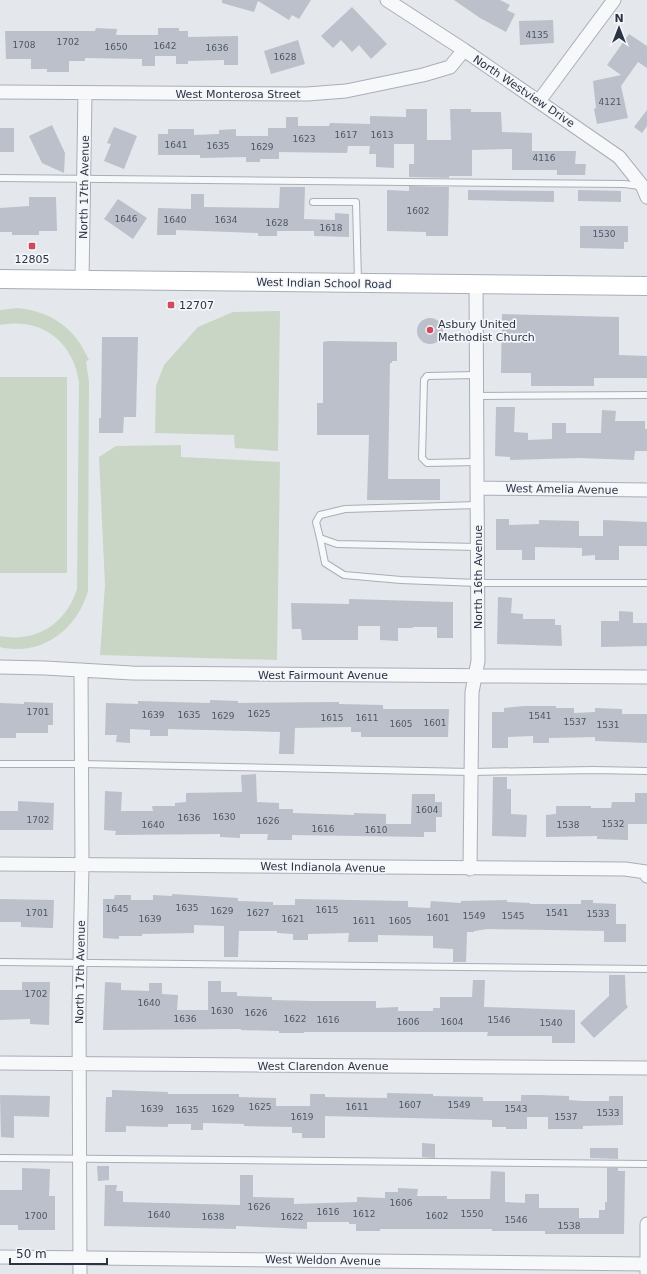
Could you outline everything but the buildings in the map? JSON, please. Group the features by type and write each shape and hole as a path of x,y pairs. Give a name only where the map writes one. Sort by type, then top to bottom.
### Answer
{"main road":[{"name":"West Indian School Road","path":"0,279 647,286"}],"street":[{"name":"North Westview Drive","path":"387,0 540,101 619,157 646,190"},
{"path":"540,101 614,0"},
{"name":"West Monterosa Street","path":"0,92 257,95 307,94 346,91 393,82 450,67 464,50"},
{"name":"North 17th Avenue","path":"82,280 85,179 85,93"},
{"name":"North 16th Avenue","path":"470,869 472,692 478,661 476,284"},
{"name":"West Amelia Avenue","path":"477,488 647,490"},
{"name":"West Fairmount Avenue","path":"0,667 132,673 647,677"},
{"name":"North 17th Avenue","path":"80,1274 79,1159 82,865 81,670"},
{"name":"West Indianola Avenue","path":"0,864 470,869 625,869 646,874"},
{"name":"West Clarendon Avenue","path":"0,1063 647,1068"},
{"path":"647,1224 647,1274"},
{"name":"West Weldon Avenue","path":"0,1257 647,1264"}],"lane":[{"path":"0,178 624,184 646,190"},
{"path":"313,202 356,202 358,283"},
{"path":"476,375 426,376 424,380 422,458 427,463 477,462"},
{"path":"477,396 647,395"},
{"path":"477,505 344,509 320,515 316,522 325,563 344,575 401,580 478,583 647,583"},
{"path":"320,538 337,544 478,547"},
{"path":"0,764 81,764 471,772 593,770 647,771"},
{"path":"0,962 647,969"},
{"path":"0,1158 647,1164"}],"green space":[{"path":"17,308 41,313 60,323 77,339 89,360 86,361 89,382 88,591 83,605 75,618 55,637 43,644 30,648 15,649 0,647 0,636 26,637 48,628 65,612 77,589 79,382 76,367 70,355 53,335 29,325 15,323 0,325 0,310"},
{"path":"280,311 278,451 235,448 234,435 155,433 156,386 164,365 198,327 233,312"},
{"path":"0,377 67,377 67,573 0,573"},
{"path":"181,445 181,457 280,462 277,660 100,655 105,585 99,457 116,446"}],"place":[{"name":"12805","path":"32,246"},
{"name":"12707","path":"171,305"},
{"name":"Asbury United Methodist Church","path":"430,330"}]}
